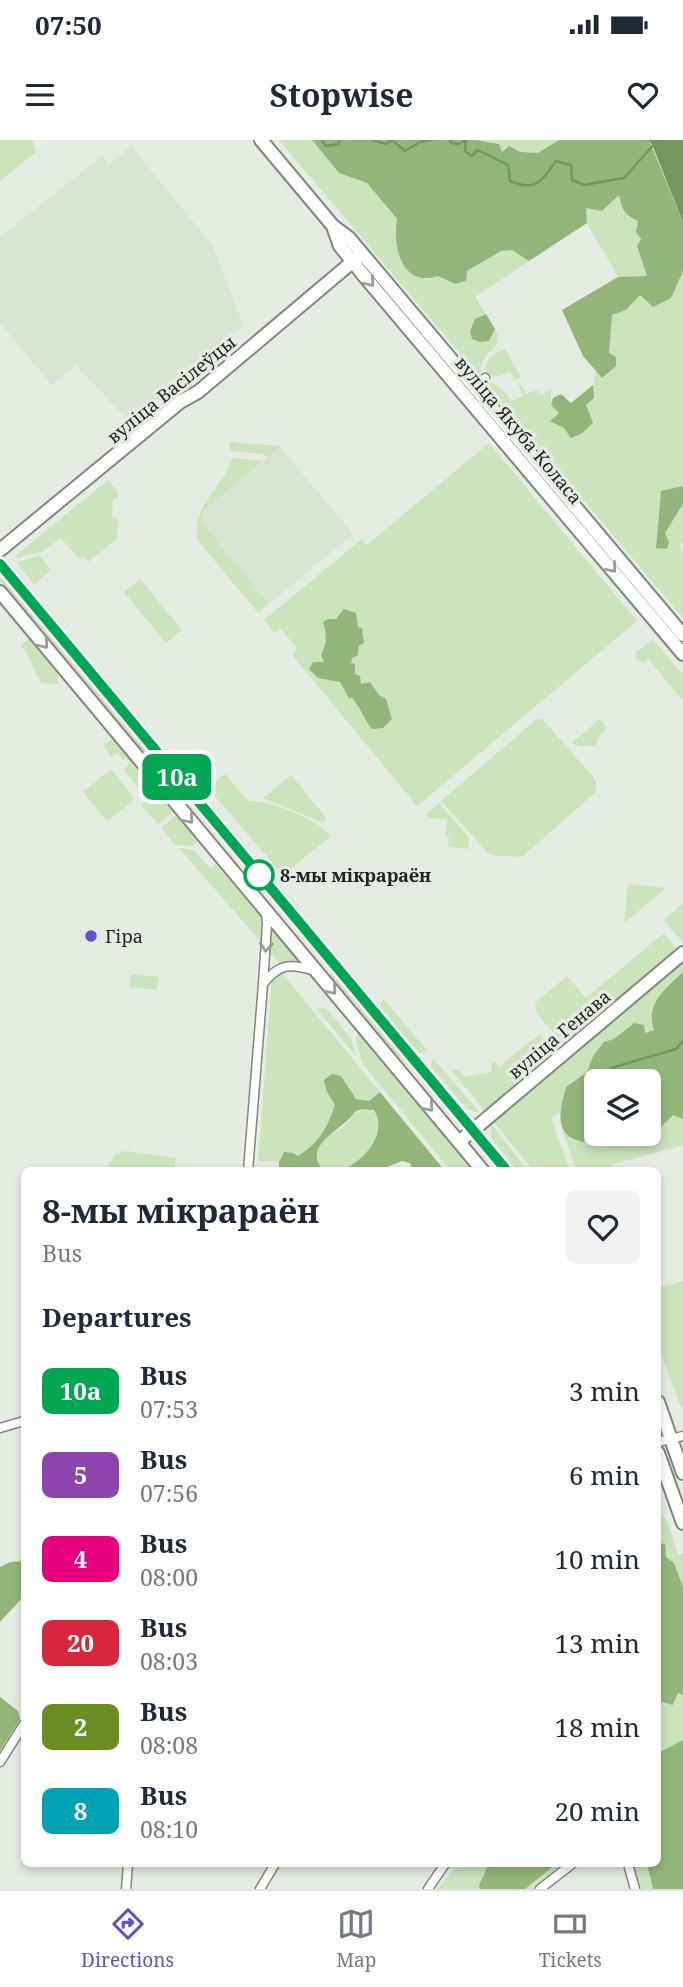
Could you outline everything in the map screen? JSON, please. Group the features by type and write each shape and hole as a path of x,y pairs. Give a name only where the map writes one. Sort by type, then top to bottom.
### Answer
{"main road":[{"name":"вуліца Якуба Коласа","path":"261,140 333,226 349,238 357,258 598,543 683,635"},
{"name":"вуліца Якуба Коласа","path":"357,258 474,387 479,403"},
{"name":"вуліца Васілеўцы","path":"0,551 180,402 198,392 357,258"},
{"name":"вуліца Якуба Коласа","path":"598,543 683,654"},
{"path":"0,564 504,1167"},
{"path":"0,592 480,1167"},
{"name":"вуліца Генава","path":"458,1142 683,953"},
{"path":"661,1411 683,1473"},
{"path":"661,1461 683,1523"}],"street":[{"path":"474,387 485,378"},
{"path":"248,1167 267,925 265,910"},
{"path":"263,984 271,974 289,965 316,971"},
{"path":"0,1428 21,1422"},
{"path":"0,1762 21,1729"},
{"path":"126,1889 128,1867"},
{"path":"260,1889 273,1867"},
{"path":"428,1889 443,1867"},
{"path":"540,1889 568,1867"},
{"path":"629,1867 635,1889"}],"shaded area":[{"path":"0,140 33,140 36,152 0,181"},
{"path":"279,140 312,140 339,173 367,183 397,220 395,231 426,280 438,276 455,284 465,281 467,271 501,251 512,250 529,261 475,297 486,314 475,319 489,341 495,329 498,334 496,346 482,363 480,377"},
{"path":"312,140 476,140 499,144 502,152 509,146 520,152 538,153 559,140 649,140 683,222 683,271 671,298 653,307 640,295 626,310 612,315 609,353 616,357 616,366 602,378 583,356 562,310 618,277 647,276 637,246 641,239 636,232 638,221 624,211 619,195 602,211 586,208 587,223 529,261 512,250 501,251 467,271 466,281 455,284 438,276 426,278 408,271 402,263 396,242 397,219 367,183 339,173"},
{"path":"476,140 559,140 538,153 502,152 499,144"},
{"path":"649,140 683,140 683,222 653,147"},
{"path":"131,146 213,246 243,325 130,423 76,365 52,385 0,323 0,237 102,156 109,165"},
{"path":"619,194 628,217 638,221 641,239 637,246 648,277 618,277 587,223 585,208 602,211"},
{"path":"683,271 683,486 661,491 656,547 667,549 669,542 665,533 683,504 683,540 680,544 683,554 683,618 484,382 496,385 512,401 523,396 518,383 526,394 537,390 541,395 551,389 551,405 559,413 550,421 594,398 596,371 602,378 609,353 611,315 626,310 640,294 671,298"},
{"path":"486,314 495,329 489,341 472,339 470,331 475,319"},
{"path":"505,349 521,377 515,380 510,372 496,377 488,374 486,369 489,358"},
{"path":"593,385 594,398 586,405 593,423 581,434 571,438 564,428 550,421 559,413 551,405 553,398 561,394 571,403"},
{"path":"229,442 280,447 268,457 263,454 231,451"},
{"path":"489,443 637,621 417,806 293,656 297,648 281,629 274,633 264,620 362,539 367,545"},
{"path":"280,447 353,534 269,604 199,520 204,510"},
{"path":"232,458 263,461 204,510 200,520 269,604 258,613 199,542 198,519"},
{"path":"108,480 118,492 118,498 113,499 112,517 118,518 117,539 88,562 83,556 79,559 61,538 42,552 16,558 15,556"},
{"path":"683,486 683,504 665,533 669,542 667,549 656,548 661,491"},
{"path":"40,556 51,570 34,584 16,562"},
{"path":"0,573 159,768 155,768 0,581"},
{"path":"140,579 182,630 166,643 124,592"},
{"path":"344,609 356,613 358,627 362,628 364,643 359,646 358,655 352,658 351,663 355,664 355,674 360,676 361,684 370,682 379,695 386,699 392,719 383,728 372,729 340,682 318,678 309,669 313,662 324,662 321,655 326,639 323,622 336,619"},
{"path":"29,639 59,676 57,684 42,683 21,645"},
{"path":"653,639 683,675 683,701 648,659 643,663 636,659 636,652"},
{"path":"537,719 542,719 596,780 596,792 522,857 490,855 441,801"},
{"path":"600,719 607,728 597,739 597,746 579,746 572,743"},
{"path":"113,738 146,779 145,788 139,789 125,772 130,763 125,758 123,760 117,753 112,757 103,746"},
{"path":"111,769 133,797 132,802 109,820 105,819 83,792"},
{"path":"225,774 248,801 292,812 315,823 331,836 283,875 208,788"},
{"path":"291,775 327,819 322,822 263,798"},
{"path":"149,798 162,799 173,812 158,824 141,805"},
{"path":"439,803 469,838 468,849 448,847 449,837 445,836 447,819 429,818 426,814"},
{"path":"176,815 197,841 194,846 175,845 161,828"},
{"path":"179,848 194,850 211,869 216,864 262,919 262,943"},
{"path":"628,884 666,888 624,923"},
{"path":"683,903 683,943 664,920"},
{"path":"271,928 299,962 280,964 269,951"},
{"path":"664,933 677,950 565,1045 537,1014 535,1003 567,976 586,998"},
{"path":"683,961 683,972 660,995 654,1030 645,1034 635,1023 614,1039 604,1042 593,1056 588,1069 584,1069 584,1074 566,1087 560,1112 551,1118 569,1167 531,1167 492,1120"},
{"path":"280,971 380,1092 369,1101 356,1099 341,1076 326,1090 335,1105 317,1140 298,1156 284,1152 279,1162 258,1161 272,977"},
{"path":"332,972 445,1107 444,1108 329,975"},
{"path":"683,972 683,1119 673,1115 661,1126 661,1069 588,1069 593,1056 604,1042 614,1039 634,1023 644,1025 645,1033 654,1030 652,1012 664,991"},
{"path":"131,974 159,977 157,990 130,987"},
{"path":"383,998 428,1051 419,1053 380,1006"},
{"path":"316,1008 327,1009 352,1040 356,1056"},
{"path":"359,1034 471,1167 448,1167 362,1063 355,1037"},
{"path":"540,1034 554,1054 486,1112 450,1069 459,1070 464,1077 491,1072 492,1063 495,1062 499,1066"},
{"path":"433,1058 480,1113 467,1109 431,1066"},
{"path":"332,1074 341,1076 356,1099 369,1101 380,1092 442,1167 412,1167 410,1163 402,1161 387,1167 348,1167 364,1155 376,1138 378,1119 374,1110 361,1109 320,1146 317,1153 321,1167 279,1167 284,1152 298,1156 312,1146 325,1128 335,1105 326,1090 324,1080"},
{"path":"584,1074 584,1142 567,1135 563,1128 561,1113 566,1087"},
{"path":"361,1109 374,1110 377,1118 376,1136 367,1152 349,1167 321,1167 316,1155 317,1149"},
{"path":"673,1115 683,1119 683,1145 610,1167 576,1167 562,1130 572,1140 584,1142 584,1146 661,1146 661,1126"},
{"path":"491,1124 525,1167 514,1167 491,1137"},
{"path":"125,1151 176,1158 175,1167 108,1167 115,1155"},
{"path":"683,1281 683,1413 661,1354 661,1287"},
{"path":"661,1514 668,1522 678,1555 683,1554 683,1587 674,1563 661,1548"},
{"path":"661,1543 665,1544 666,1557 674,1563 683,1587 683,1695 678,1693 673,1705 661,1702"},
{"path":"21,1561 21,1599 0,1622 0,1567 10,1562"},
{"path":"679,1692 683,1695 683,1889 639,1889 633,1867 661,1867 661,1702 673,1705"},
{"path":"0,1697 18,1711 20,1719 0,1751"},
{"path":"683,1740 683,1889 653,1889 648,1867 661,1867 661,1751"},
{"path":"456,1867 561,1867 533,1889 437,1889"},
{"path":"488,1867 552,1867 525,1889 480,1889 479,1885"}],"waterway":[{"path":"321,140 326,146 339,144 339,140"},
{"path":"372,140 386,144 392,140 405,151 420,142 431,140"},
{"path":"450,140 451,143 459,144 466,140 465,151 472,156 478,150 508,165 510,181 526,185 537,183 556,161 571,165 572,180 584,185 624,178 658,140"},
{"path":"611,1068 676,1049 683,1041"}],"bus line":[{"name":"10а","path":"0,564 504,1167"}],"place":[{"name":"8-мы мікрараён","path":"259,875"},
{"name":"Гіра","path":"91,936"}]}
